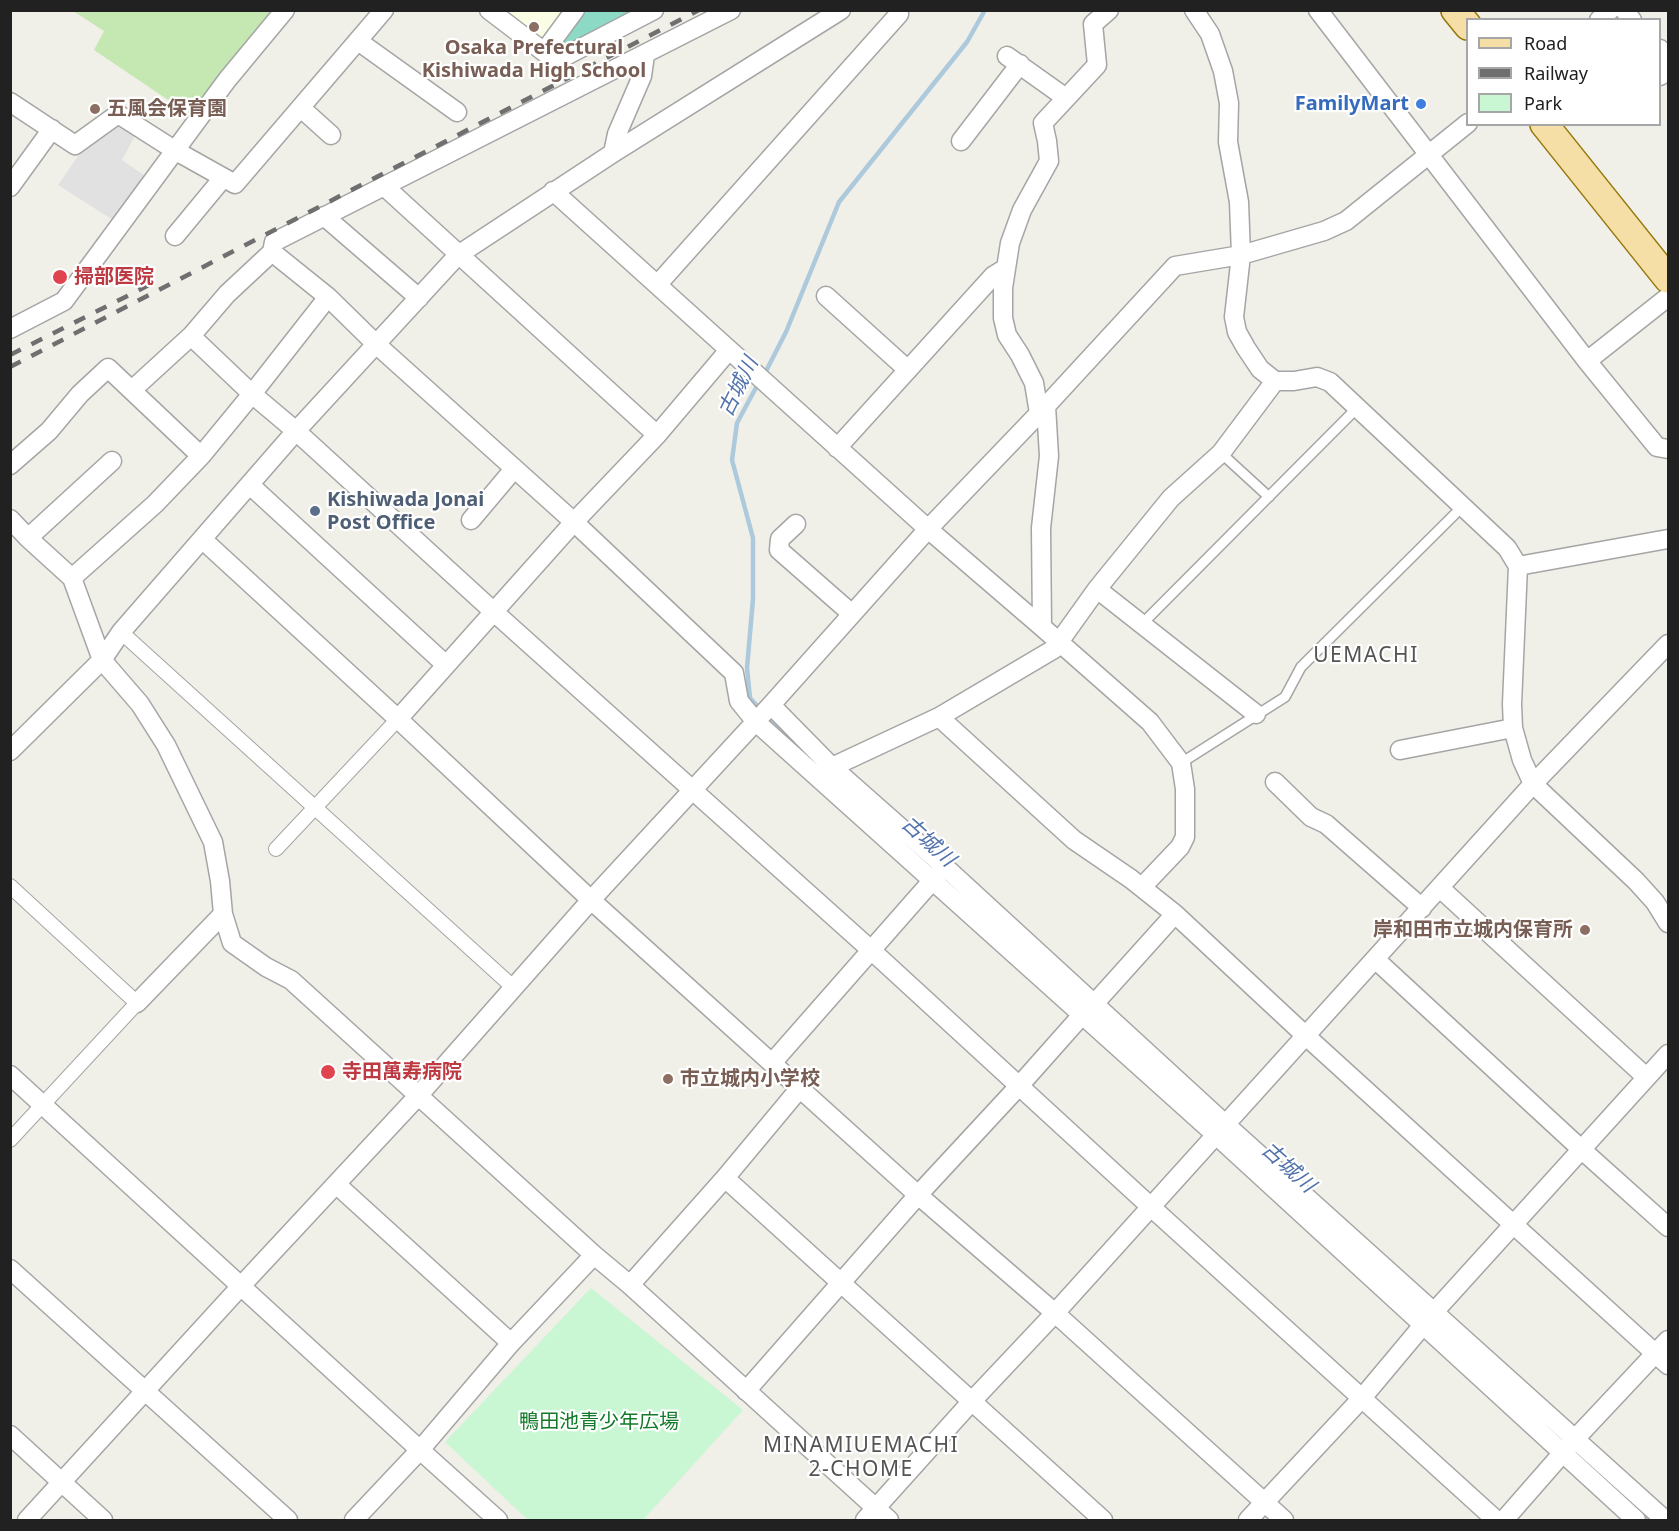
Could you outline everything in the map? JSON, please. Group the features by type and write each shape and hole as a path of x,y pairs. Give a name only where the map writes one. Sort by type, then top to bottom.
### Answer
{"main road":[{"path":"1455,10 1466,25"},
{"path":"1546,126 1668,279"}],"street":[{"path":"10,329 64,301 227,80 285,10"},
{"path":"10,102 75,145 117,114 235,184 384,10"},
{"path":"489,10 556,61 654,10"},
{"path":"544,52 575,10"},
{"path":"132,390 191,336 227,294 272,252 274,242 732,10"},
{"path":"10,751 17,731 102,660 121,632 296,431 458,255 553,191 841,10"},
{"path":"658,284 899,14 898,10"},
{"path":"1042,627 1041,528 1049,456 1043,409 1034,383 1007,335 1003,318 1003,288 1010,243 1022,210 1049,161 1043,123 1097,65 1093,24 1109,10"},
{"path":"1194,10 1210,34 1223,71 1229,103 1228,142 1239,202 1241,255 1234,317 1245,348 1260,369 1275,381 1294,381 1317,377 1330,382 1507,548 1518,566 1512,704 1513,728 1522,760 1533,784 1636,881 1655,902 1668,923"},
{"path":"1318,10 1587,361 1657,447 1668,448"},
{"path":"358,41 456,112"},
{"path":"613,153 617,134 642,76 645,55"},
{"path":"961,141 1013,60 1066,98"},
{"path":"301,108 331,135"},
{"path":"27,1521 418,1096 591,900 771,706 927,529 1043,409 1175,266 1241,255 1324,231 1346,221 1466,124"},
{"path":"10,187 51,129"},
{"path":"175,236 223,178"},
{"path":"384,186 657,435"},
{"path":"553,191 927,529 1150,722 1181,763 1185,789 1185,837 1179,847 1142,888"},
{"path":"324,216 419,298"},
{"path":"272,252 328,297 377,345 574,522 734,673 739,701 756,722 939,874 1090,1007 1221,1130 1569,1447 1665,1521"},
{"path":"837,448 993,276 1006,268"},
{"path":"826,296 908,370"},
{"path":"72,578 155,504 201,456 328,297"},
{"path":"1587,361 1668,297"},
{"path":"191,336 252,394 296,431 871,951 1496,1521"},
{"path":"276,849 398,719 574,522 657,435 729,350"},
{"path":"10,465 49,431 80,394 108,368 201,456"},
{"path":"832,767 939,717 1054,649 1097,590 1172,498 1221,453 1275,381"},
{"path":"28,538 112,461"},
{"path":"471,520 514,469"},
{"path":"250,485 446,665"},
{"path":"10,519 72,578 102,660 140,704 166,745 213,842 223,914 232,943 266,967 291,980 746,1391 877,1517 972,1401 1055,1313 1533,784 1668,645"},
{"path":"796,524 780,539 779,550 852,614"},
{"path":"202,539 591,900 918,1195 1055,1313 1284,1521"},
{"path":"1518,566 1668,539"},
{"path":"1097,590 1256,714"},
{"path":"121,632 513,987"},
{"path":"771,706 939,874"},
{"path":"939,717 1074,840 1175,914 1662,1359"},
{"path":"1400,750 1513,728"},
{"path":"1275,782 1311,818 1326,825 1422,908"},
{"path":"772,1063 939,874"},
{"path":"10,886 137,1003"},
{"path":"1440,888 1646,1077"},
{"path":"10,1140 223,914"},
{"path":"746,1391 918,1195 1175,914"},
{"path":"1375,959 1668,1226"},
{"path":"1248,1521 1362,1398 1429,1319 1668,1054"},
{"path":"10,1075 498,1521"},
{"path":"630,1285 725,1178 800,1088"},
{"path":"725,1178 1103,1521"},
{"path":"336,1184 511,1343"},
{"path":"354,1521 420,1450 511,1343 594,1255"},
{"path":"10,1269 288,1521"},
{"path":"1504,1521 1569,1447 1662,1359 1668,1340"},
{"path":"10,1435 104,1521"},
{"path":"1569,1447 1636,1521"}],"lane":[{"path":"1142,624 1358,407"},
{"path":"1221,453 1269,497"},
{"path":"1181,763 1285,697 1302,667 1462,507"}],"shaded area":[{"name":"Osaka Prefectural Kishiwada High School","path":"492,11 569,11 543,43"},
{"path":"117,124 135,136 122,160 145,176 113,220 58,185 83,149"}],"green space":[{"path":"73,11 277,11 192,116 94,50 104,31"},
{"name":"Osaka Prefectural Kishiwada High School","path":"584,11 635,11 560,49 558,42"},
{"name":"鴨田池青少年広場","path":"591,1288 743,1410 643,1520 528,1520 445,1442"}],"waterway":[{"name":"古城川","path":"764,375 786,332 839,202 967,42 985,10"},
{"name":"古城川","path":"759,382 737,423 732,460 753,538 753,599 747,668 750,698 760,709"},
{"name":"古城川","path":"765,715 810,757"},
{"name":"古城川","path":"918,855 936,872"},
{"name":"古城川","path":"942,877 963,896"},
{"name":"古城川","path":"1571,1448 1651,1520"}],"railway":[{"path":"10,367 699,10"},
{"path":"10,355 153,283"}],"place":[{"name":"Osaka Prefectural Kishiwada High School","path":"534,27"},
{"name":"FamilyMart","path":"1421,104"},
{"name":"五風会保育園","path":"95,109"},
{"name":"掃部医院","path":"60,277"},
{"name":"Kishiwada Jonai Post Office","path":"315,511"},
{"name":"岸和田市立城内保育所","path":"1585,930"},
{"name":"寺田萬寿病院","path":"328,1072"},
{"name":"市立城内小学校","path":"668,1079"}],"district":[{"name":"UEMACHI","path":"1366,656"},
{"name":"MINAMIUEMACHI 2-CHOME","path":"861,1458"}]}
